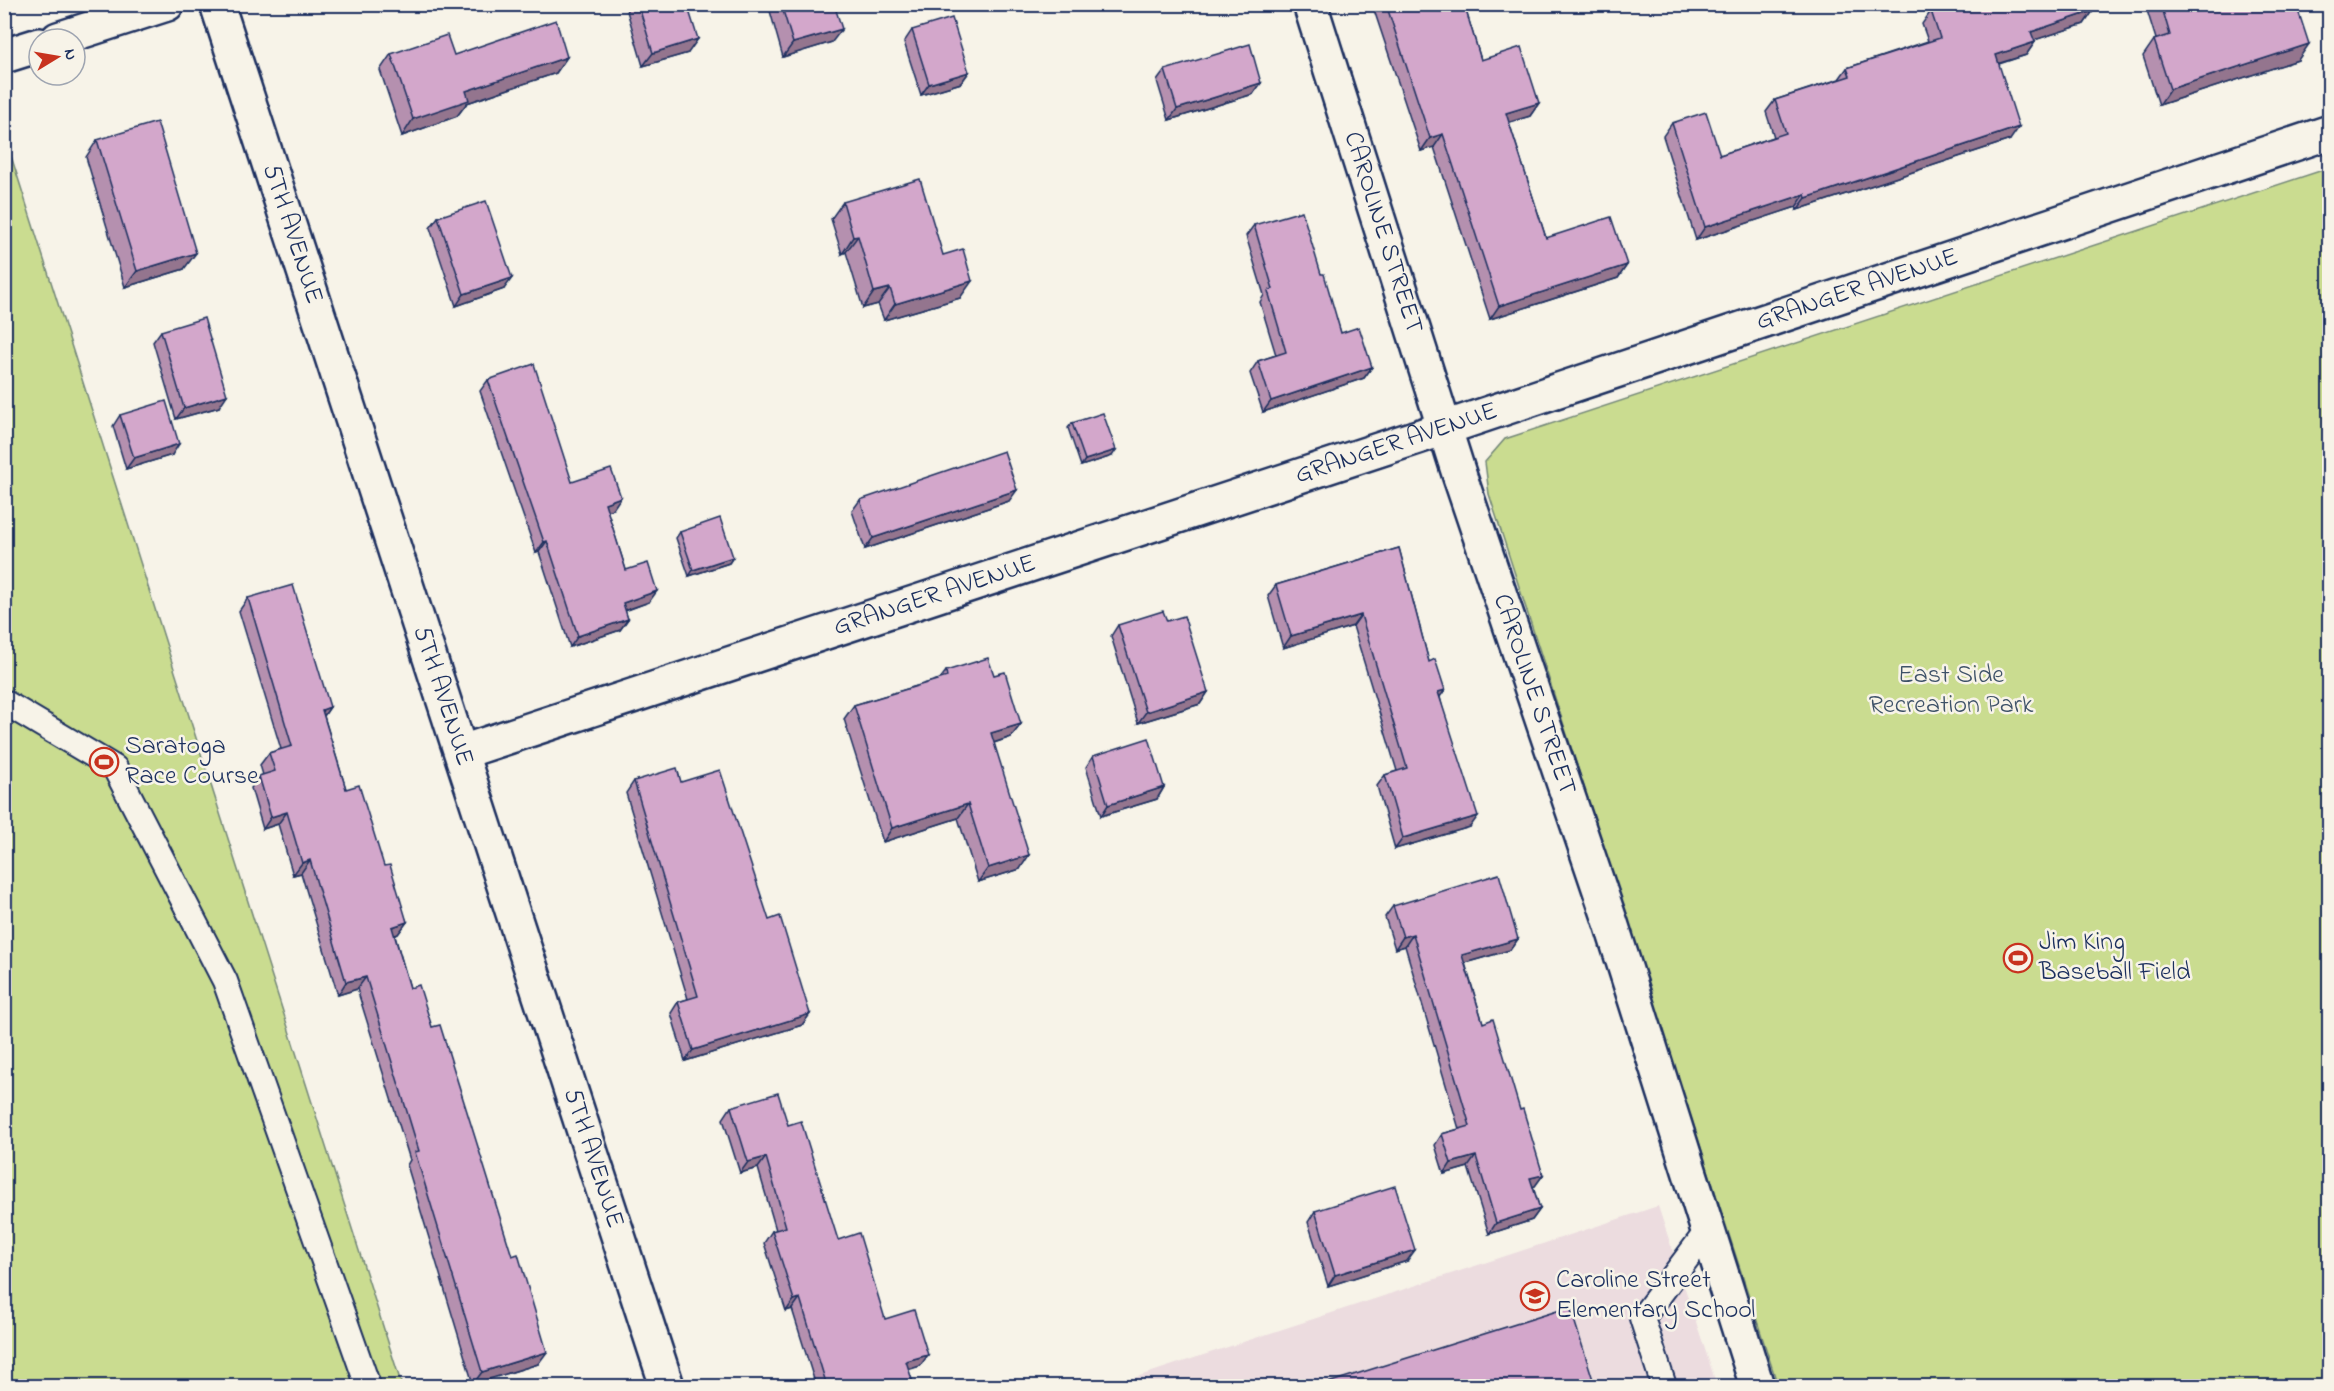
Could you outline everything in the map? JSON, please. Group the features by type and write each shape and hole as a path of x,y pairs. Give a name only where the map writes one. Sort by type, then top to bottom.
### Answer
{"street":[{"path":"87,30 167,4"},
{"name":"5TH AVENUE","path":"217,4 667,1386"},
{"name":"CAROLINE STREET","path":"1310,4 1445,428 1611,923 1757,1386"},
{"path":"4,56 27,49"},
{"name":"GRANGER AVENUE","path":"462,752 1445,428 2330,132"}],"lane":[{"path":"4,702 115,768 225,981 368,1386"},
{"path":"1664,1386 1642,1318 1708,1230"}],"shaded area":[{"name":"Caroline Street Elementary School","path":"1658,1206 1717,1386 1109,1386"}],"green space":[{"name":"Saratoga Race Course","path":"5,137 402,1386 5,1386"},
{"name":"East Side Recreation Park","path":"2329,168 2329,1386 1778,1386 1489,494 1485,462 1505,439"}],"building":[{"path":"638,4 687,4 698,39 653,53"},
{"path":"781,4 834,4 842,29 793,43"},
{"path":"1386,4 1464,4 1481,60 1521,47 1539,103 1506,113 1546,238 1611,217 1627,265 1499,306 1443,134 1430,138"},
{"path":"1952,4 2091,4 2093,11 2031,32 2035,42 1996,55 2019,127 1806,198 1805,194 1705,227 1672,123 1706,112 1720,155 1786,133 1775,100 1850,76 1847,68 1940,38 1931,11"},
{"path":"2161,4 2296,4 2309,44 2170,89 2154,40 2170,35"},
{"path":"952,18 969,72 929,84 912,30"},
{"path":"556,20 567,57 466,91 469,100 413,119 391,54 447,35 454,55"},
{"path":"1250,44 1261,83 1177,109 1165,70"},
{"path":"157,122 196,253 137,271 97,140"},
{"path":"920,179 943,255 963,249 972,281 895,304 890,288 874,292 858,236 853,237 843,202"},
{"path":"486,201 512,278 464,294 438,217"},
{"path":"1302,211 1341,333 1359,327 1372,367 1271,401 1258,361 1286,352 1268,291 1273,289 1254,225"},
{"path":"204,318 227,395 184,408 161,331"},
{"path":"534,364 572,482 611,469 621,497 605,503 626,570 648,563 657,591 623,603 628,619 578,636 547,541 544,542 488,380"},
{"path":"166,401 179,444 134,458 120,415"},
{"path":"1103,413 1116,450 1085,460 1072,423"},
{"path":"1004,451 1017,490 873,538 860,500"},
{"path":"720,518 733,557 693,570 680,532"},
{"path":"1399,548 1429,662 1435,659 1445,690 1438,692 1478,816 1403,838 1385,775 1407,768 1361,615 1291,636 1276,585"},
{"path":"293,585 330,707 322,710 346,789 359,785 384,866 390,865 407,922 392,927 410,988 419,985 432,1027 440,1025 512,1256 518,1254 547,1352 482,1372 415,1152 419,1151 366,977 346,982 310,860 302,863 287,812 271,817 259,776 275,771 269,753 292,746 248,598"},
{"path":"1163,611 1167,621 1184,616 1208,692 1146,712 1118,625"},
{"path":"988,658 994,675 1005,672 1021,724 991,733 1029,855 988,868 968,804 892,828 854,705 947,677 946,671"},
{"path":"1149,738 1164,787 1108,805 1093,756"},
{"path":"677,768 681,782 720,770 769,920 780,916 810,1014 693,1050 678,1002 698,996 634,781"},
{"path":"1499,874 1518,939 1462,955 1483,1023 1493,1019 1520,1110 1523,1109 1543,1175 1530,1178 1540,1209 1496,1223 1476,1156 1451,1163 1442,1134 1470,1126 1413,934 1403,937 1393,906"},
{"path":"778,1093 788,1125 801,1121 838,1240 859,1233 885,1319 914,1310 928,1355 906,1361 914,1386 827,1386 800,1298 794,1300 772,1231 786,1227 766,1157 748,1162 731,1107"},
{"path":"1395,1186 1415,1250 1335,1275 1315,1211"},
{"path":"1570,1307 1595,1386 1318,1386"}],"place":[{"name":"Saratoga Race Course","path":"104,762"},
{"name":"Jim King Baseball Field","path":"2018,958"},
{"name":"Caroline Street Elementary School","path":"1535,1296"}]}
